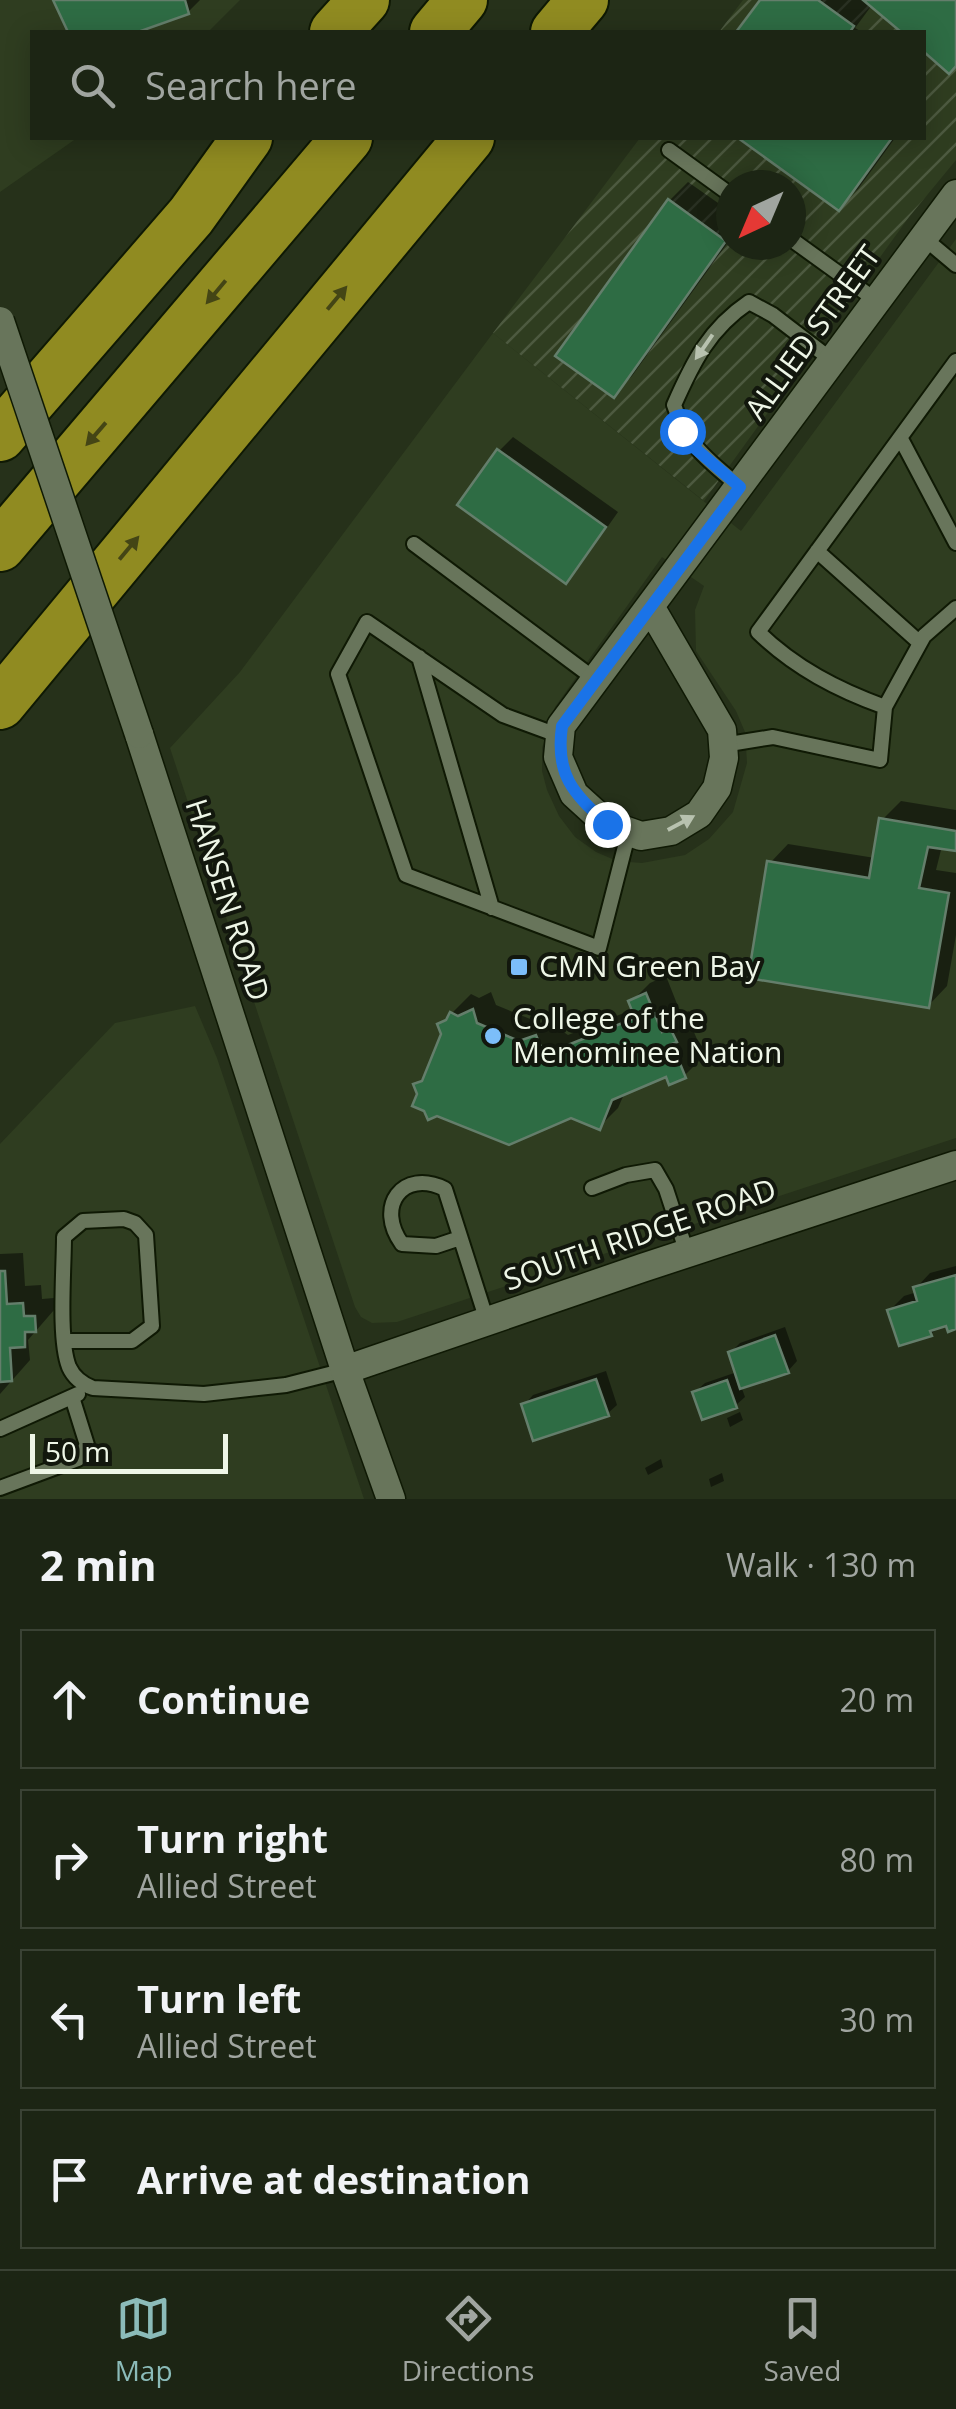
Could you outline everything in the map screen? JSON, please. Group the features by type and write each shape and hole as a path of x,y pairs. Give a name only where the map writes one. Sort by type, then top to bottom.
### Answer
{"highway":[{"path":"337,30 364,0"},
{"path":"437,30 462,0"},
{"path":"558,30 583,0"},
{"path":"0,377 236,140"},
{"path":"0,436 191,216 246,140"},
{"path":"0,546 344,140"},
{"path":"0,704 467,140"}],"street":[{"name":"ALLIED STREET","path":"560,736 562,726 956,194"},
{"name":"HANSEN ROAD","path":"0,321 139,734 345,1370 391,1499"},
{"path":"560,736 558,757 574,794 607,824 642,836 671,830 699,814 717,788 724,758 722,730 652,608"},
{"name":"SOUTH RIDGE ROAD","path":"345,1370 956,1165"}],"lane":[{"path":"669,150 716,184"},
{"path":"924,238 956,265"},
{"path":"806,250 877,301"},
{"path":"740,487 697,450 682,431 674,406 692,364 723,320 749,302 773,315 833,361"},
{"path":"885,707 841,692 778,652 758,632 956,362"},
{"path":"901,438 956,543"},
{"path":"414,544 596,680"},
{"path":"818,551 920,643"},
{"path":"723,746 773,737 880,760 885,707 920,643 956,608"},
{"path":"560,736 503,715 367,622 338,674 406,875 598,948 629,831"},
{"path":"419,658 492,908"},
{"path":"592,1188 626,1174 655,1170 666,1189 688,1253"},
{"path":"460,1238 436,1246 402,1244 393,1232 390,1214 396,1197 410,1184 426,1180 445,1189 487,1321"},
{"path":"66,1341 132,1342 152,1326 146,1235 135,1223 124,1219 83,1220 64,1238 66,1341 69,1366 80,1382 93,1388 204,1394 286,1385 345,1370"},
{"path":"0,1429 93,1388"},
{"path":"0,1488 83,1454 87,1445 72,1397"}],"shaded area":[{"path":"0,0 240,0 210,30 30,30 30,140 74,140 0,192"},
{"path":"743,0 956,0 956,160 909,217 704,501 493,333 638,140 926,140 926,30 720,30"},
{"path":"956,239 956,1138 397,1322 372,1323 361,1317 355,1307 170,748 240,672 493,333 741,531","holes":["662,557 704,586 695,610 696,651 736,711 745,732 747,763 733,812 709,839 685,855 642,863 617,861 575,837 559,816 542,771 542,748 555,707"]},
{"path":"195,1006 217,1058 364,1499 0,1499 0,1144 115,1023"}],"building":[{"path":"53,0 185,0 189,14 144,30 67,30"},
{"path":"760,0 818,0 854,26 851,30 738,30"},
{"path":"863,0 956,0 956,66 949,74 926,54 926,30 899,30"},
{"path":"741,140 891,140 839,211 806,187 806,170 782,170"},
{"path":"668,199 716,234 716,255 614,398 555,356"},
{"path":"497,449 606,527 566,584 457,505"},
{"path":"879,818 956,831 956,851 928,847 919,888 949,893 929,1008 748,978 767,861 869,878"},
{"path":"646,993 662,1032 670,1028 677,1042 672,1044 686,1078 669,1085 666,1077 612,1100 600,1130 571,1118 509,1145 437,1116 428,1120 424,1111 412,1106 417,1094 413,1084 422,1081 441,1034 437,1024 446,1020 450,1012 458,1016 473,1009 477,1023 519,1041 536,1035 548,1053 635,1018 628,1001"},
{"path":"0,1271 5,1271 7,1304 23,1303 24,1316 35,1316 36,1332 25,1332 25,1347 10,1348 12,1381 0,1382"},
{"path":"956,1275 956,1329 948,1332 946,1326 930,1331 932,1336 899,1346 887,1310 917,1301 913,1287"},
{"path":"775,1335 789,1373 740,1389 728,1352"},
{"path":"596,1379 609,1416 533,1441 521,1404"},
{"path":"727,1380 737,1408 702,1420 692,1392"}],"place":[{"name":"CMN Green Bay","path":"519,967"},
{"name":"College of the Menominee Nation","path":"493,1036"}],"route":[{"path":"607,824 574,794 558,757 562,726 740,487 697,450 682,431"}]}
